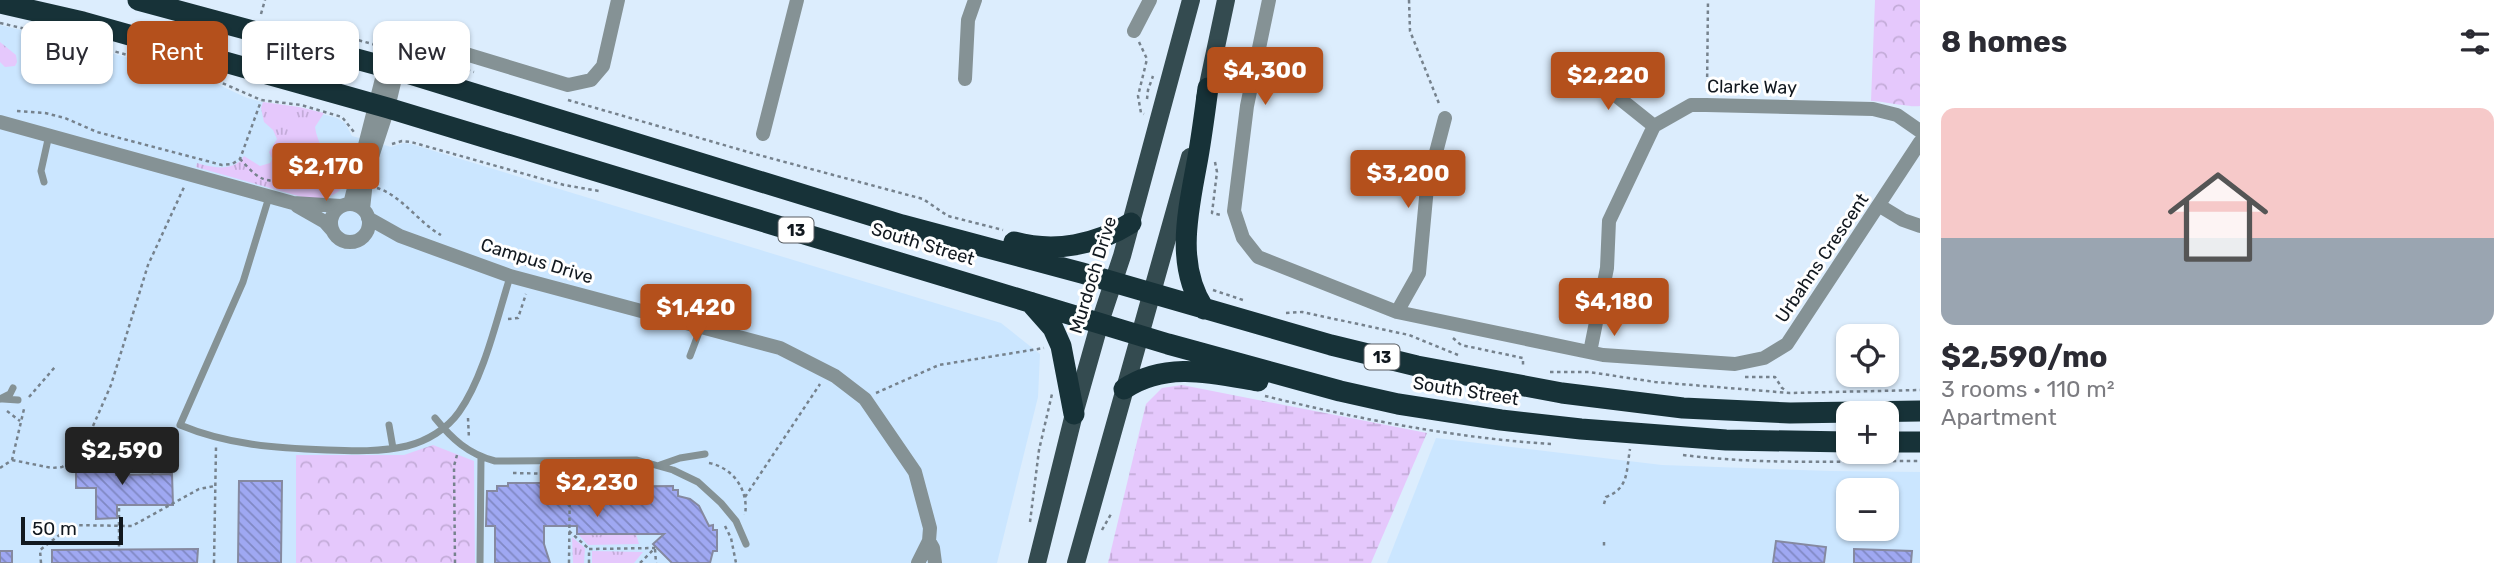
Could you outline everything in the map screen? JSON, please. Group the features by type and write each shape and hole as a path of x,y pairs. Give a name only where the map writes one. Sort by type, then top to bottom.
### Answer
{"highway":[{"name":"South Street","path":"138,0 373,64"},
{"name":"South Street","path":"0,3 83,22 382,106 1140,335 1340,391 1398,404 1581,429 1726,440 1836,442"},
{"name":"South Street","path":"440,84 902,225 1417,366 1562,393 1696,409 1790,413 1920,411"},
{"path":"1204,309 1195,295 1188,272 1185,247 1208,88"},
{"path":"902,225 963,228 1033,247 1054,247 1091,242 1110,236 1131,223"},
{"path":"1028,300 1053,328 1061,346 1074,414"},
{"path":"1124,389 1147,377 1193,370 1398,404"},
{"path":"1899,442 1920,442"}],"main road":[{"name":"Murdoch Drive","path":"1037,563 1074,414 1131,223 1191,0"},
{"path":"1076,563 1208,88 1226,0"}],"street":[{"path":"470,55 568,85 591,80 603,66 618,0"},
{"path":"762,134 797,0"},
{"path":"965,79 967,32 975,0"},
{"path":"1134,32 1150,0"},
{"name":"Urbahns Crescent","path":"1269,0 1247,106 1234,211 1243,238 1258,257 1397,312 1590,352 1735,364 1764,358 1787,344 1920,142"},
{"path":"1584,70 1654,126 1609,221 1607,268 1590,352"},
{"path":"365,234 369,223 355,209 354,176 372,140 387,84"},
{"name":"Clarke Way","path":"1654,126 1691,105 1706,105 1873,109 1896,116 1920,131"},
{"name":"Campus Drive","path":"5,116 49,134 269,197 293,203 355,209 400,236 510,275 780,348 835,376 865,399 915,472 930,528 929,541 935,563"},
{"path":"1397,312 1419,273 1427,187 1445,118"},
{"name":"Campus Drive","path":"293,203 324,222 338,237 352,241 365,234 400,236"},
{"path":"1880,206 1903,220 1920,226"},
{"path":"333,231 332,217 355,209"},
{"path":"918,563 929,541"}],"lane":[{"path":"44,182 41,171 49,134"},
{"path":"269,197 239,291 180,425 216,438 263,447 355,450 393,448 421,442 444,429 459,413 478,376 510,275"},
{"path":"690,356 701,327"},
{"path":"1,399 13,388"},
{"path":"1,399 18,401"},
{"path":"435,418 461,446 495,461 637,460 691,478 706,488 736,521 746,544"},
{"path":"390,425 393,448"},
{"path":"660,466 680,458 705,454"},
{"path":"481,457 481,563"}],"path":[{"path":"259,14 265,0"},
{"path":"1409,0 1410,32 1445,118"},
{"path":"1706,105 1708,0"},
{"path":"0,23 75,40 213,79 261,100 301,105 342,117 355,135 372,140 390,145 402,141 411,142 564,186 608,192"},
{"path":"1134,32 1147,59 1138,96 1141,113 1148,117"},
{"path":"359,41 485,76"},
{"path":"564,98 755,154 923,199 948,216 1012,232"},
{"path":"5,116 45,113 65,118 97,132 222,165 232,164 240,159 261,100"},
{"path":"1213,153 1217,172 1212,213 1221,215 1234,211"},
{"path":"12,460 34,466 62,467 79,458 117,368 148,265 194,159"},
{"path":"240,159 261,178 269,181 354,176 386,190 418,219 447,239"},
{"path":"496,255 534,267 517,318 507,320 504,325"},
{"path":"1456,324 1452,337 1461,345 1523,358 1523,371"},
{"path":"865,399 939,365 1050,347"},
{"path":"1735,364 1741,377 1775,377 1782,388 1790,393"},
{"path":"27,398 55,367"},
{"path":"745,497 823,379"},
{"path":"1029,526 1039,450 1052,393"},
{"path":"0,468 12,460 24,408"},
{"path":"0,410 13,413 20,421"},
{"path":"455,563 454,466 461,446 470,438 470,411"},
{"path":"89,438 155,474"},
{"path":"214,563 216,438"},
{"path":"1604,504 1606,497 1619,492 1623,486 1630,449"},
{"path":"513,473 659,476"},
{"path":"569,563 570,473"},
{"path":"41,563 40,550 62,533 66,525 132,526 199,489 215,486"},
{"path":"119,508 119,549"},
{"path":"725,525 731,538 736,563"},
{"path":"569,531 589,549 655,548"},
{"path":"1604,542 1604,549"},
{"path":"640,563 655,548"},
{"path":"655,548 656,563"},
{"path":"589,549 589,563"}],"shaded area":[{"path":"0,25 21,30 21,84 113,84 113,54 127,58 127,84 217,84 247,98 337,118 345,123 352,136 391,147 411,144 1001,323 1040,354 1038,397 997,563 0,563"},
{"path":"1436,438 1662,465 1920,472 1920,563 1387,563"}],"green space":[{"path":"1875,0 1920,0 1920,106 1871,101"},
{"path":"0,42 16,55 15,66 5,67 0,62"},
{"path":"263,102 324,113 315,127 318,140 335,176 347,176 349,179 339,191 329,197 302,197 196,167 197,163 229,167 244,156 260,166 270,163 272,159 269,152 277,139 273,130 264,122 261,108"},
{"path":"1182,385 1427,433 1371,563 1108,563 1146,404 1162,388"},
{"path":"433,445 474,461 475,563 296,563 296,455 404,455"},
{"path":"578,534 636,534 639,544 588,545"},
{"path":"572,537 585,548 584,563 573,563"},
{"path":"592,551 643,552 634,563 592,563"}],"building":[{"path":"116,459 116,475 172,474 173,505 117,505 117,518 96,519 96,488 76,488 76,471 84,460"},
{"path":"239,481 282,481 281,563 238,563"},
{"path":"508,483 545,483 545,486 564,487 673,486 673,490 678,490 678,496 690,499 699,506 709,526 713,525 713,530 717,530 717,551 713,551 710,563 672,563 653,544 664,534 577,534 577,526 544,526 544,544 550,563 495,563 495,526 486,526 487,491 497,491 497,486 508,486"},
{"path":"1776,541 1826,547 1824,563 1773,563"},
{"path":"198,549 197,563 52,563 52,550"},
{"path":"1854,549 1912,551 1911,563 1854,563"},
{"path":"0,551 12,551 12,563 0,563"}]}
